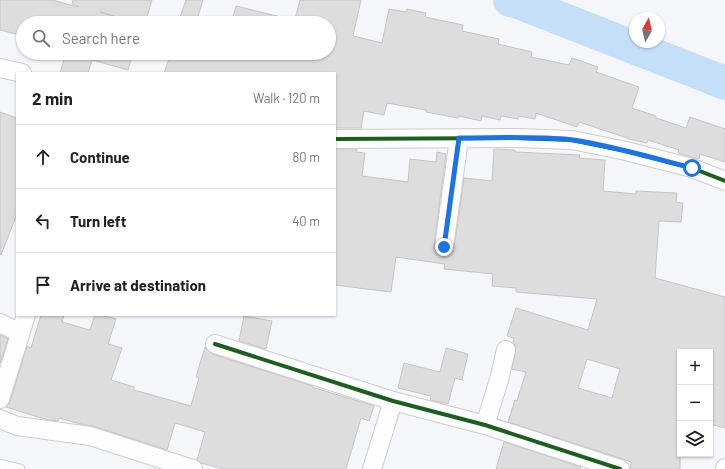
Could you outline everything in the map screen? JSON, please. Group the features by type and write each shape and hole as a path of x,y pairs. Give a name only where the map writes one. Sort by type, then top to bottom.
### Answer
{"street":[{"path":"0,68 18,72"},
{"path":"444,247 459,138"},
{"path":"336,139 517,138 572,140 626,150 692,168 725,181"},
{"path":"0,399 26,316"},
{"path":"0,323 20,333"},
{"path":"215,344 393,400 485,425 620,469"},
{"path":"485,425 500,380 506,350"},
{"path":"372,469 393,400"},
{"path":"0,419 17,426 90,436 193,469"}],"lane":[{"path":"0,464 20,469"}],"building":[{"path":"0,0 52,0 78,7 79,6 72,4 73,0 152,0 147,16 113,16 100,12 113,16 16,16 16,34 0,30"},
{"path":"186,0 203,0 198,16 180,16"},
{"path":"300,0 361,0 353,36 382,43 389,9 406,12 407,9 426,13 425,17 463,25 462,31 499,39 498,44 532,52 531,57 569,65 572,58 598,67 596,72 639,87 632,108 686,128 690,117 725,129 725,162 700,154 699,159 678,153 679,150 648,140 647,143 633,140 579,122 577,127 536,113 535,119 519,116 518,119 501,116 500,120 482,116 481,121 459,116 458,118 426,112 426,110 387,103 384,115 364,111 361,128 336,128 336,72 164,72 169,60 336,60 336,16 296,16"},
{"path":"236,6 277,16 233,16"},
{"path":"64,60 92,60 88,72 60,72"},
{"path":"92,60 131,60 128,70"},
{"path":"0,112 16,118 16,217 1,255"},
{"path":"336,149 357,149 356,152 365,153 362,176 408,182 410,159 436,162 437,152 446,154 434,246 434,251 437,255 443,257 448,257 452,254 454,249 464,178 492,181 494,149 515,150 515,152 580,155 579,158 605,160 603,191 636,194 636,191 677,193 676,202 683,203 681,222 659,221 655,278 725,297 725,428 713,425 713,349 677,349 677,457 680,457 680,469 630,469 631,462 508,422 515,400 517,401 526,372 512,369 516,347 513,342 514,338 507,336 516,308 588,330 597,299 516,292 516,288 492,286 493,274 444,269 445,264 396,257 391,292 336,285","holes":["587,359 620,369 612,398 578,388"]},
{"path":"41,316 64,316 62,322 90,330 95,316 106,316 116,319 108,344 122,348 111,380 134,387 134,390 191,406 199,378 196,377 205,347 212,354 374,406 369,421 361,418 346,469 224,469 201,463 197,460 205,432 175,423 167,450 93,426 59,418 58,421 48,420 6,407 10,402 27,346 31,348"},
{"path":"244,316 272,321 266,349 239,341"},
{"path":"0,335 8,339 0,363"},
{"path":"446,348 468,354 462,380 455,378 448,404 430,400 431,396 398,388 404,363 440,372"},
{"path":"504,442 581,467 580,469 496,469"}],"waterway":[{"path":"510,0 725,83"}],"cycle path":[{"path":"336,139 517,138 572,140 626,151 692,168 725,181"},
{"path":"215,344 393,401 485,425 620,469"}],"route":[{"path":"444,247 459,138 572,140 626,150 692,168"}]}
